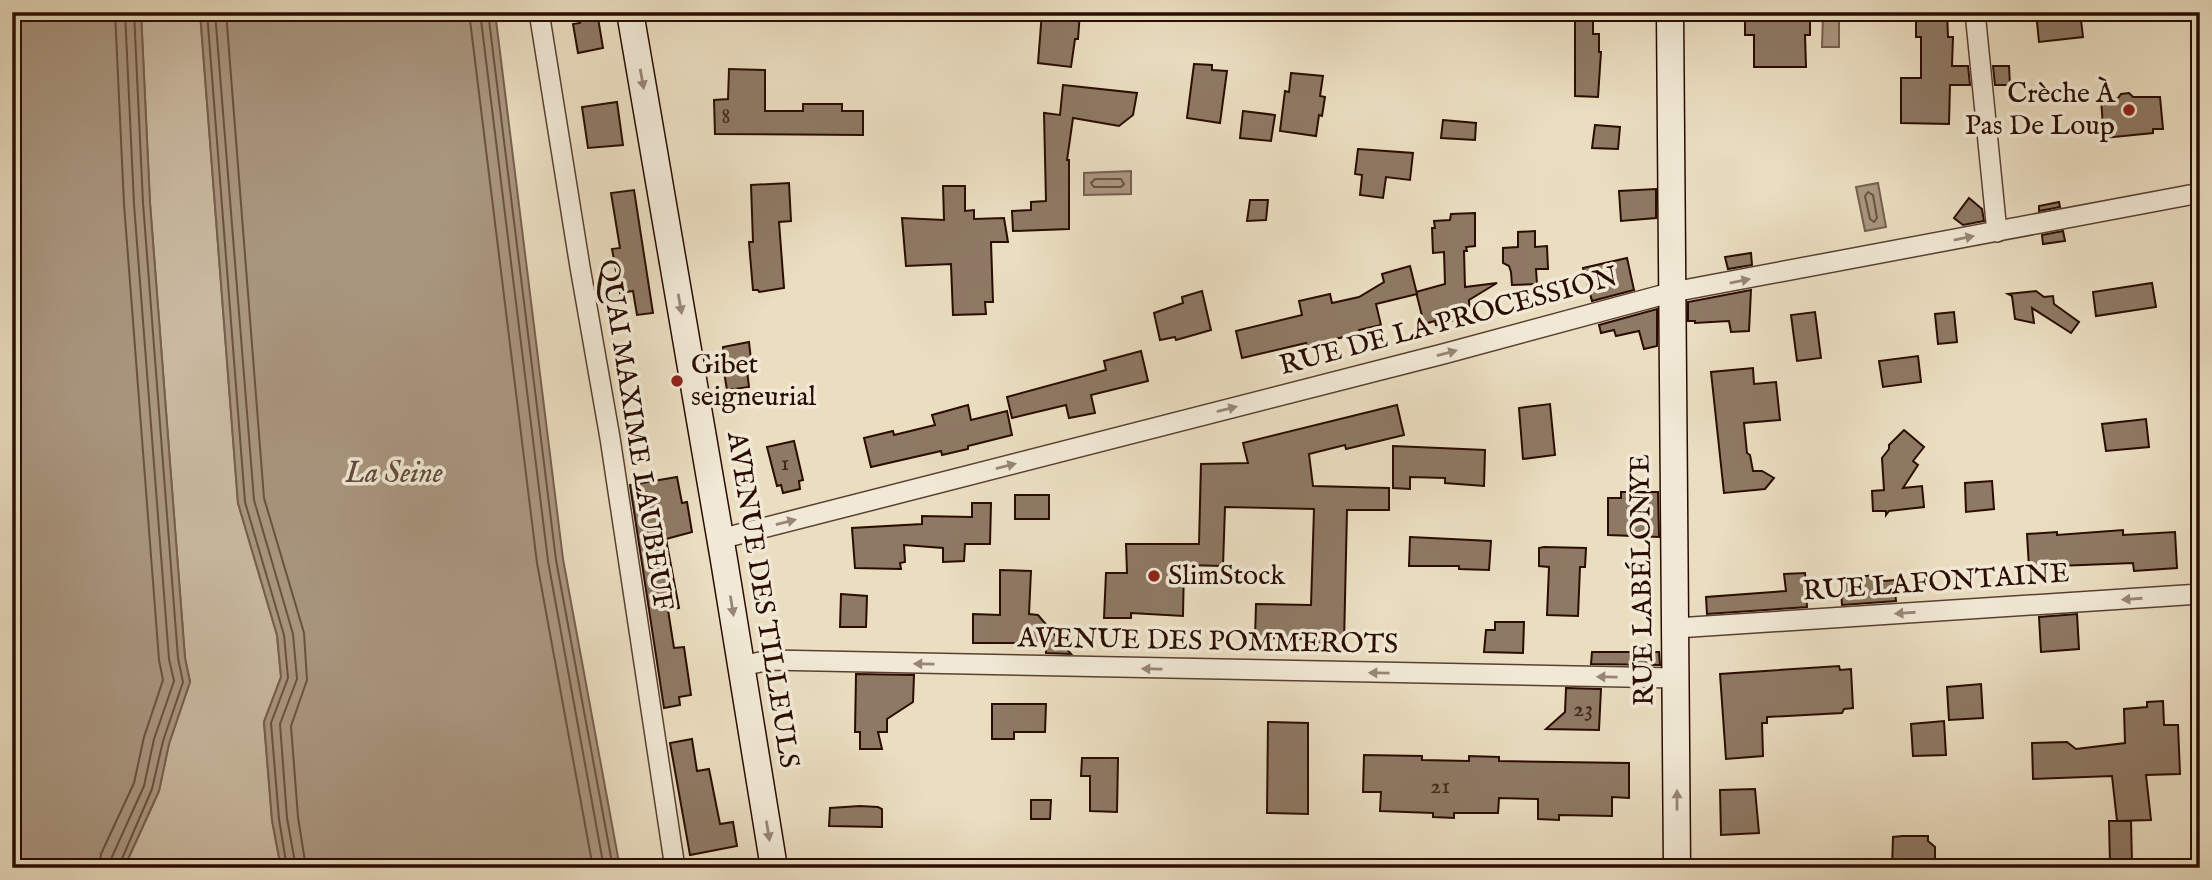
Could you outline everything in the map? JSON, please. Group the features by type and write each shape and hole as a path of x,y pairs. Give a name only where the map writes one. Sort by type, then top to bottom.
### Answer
{"main road":[{"name":"AVENUE DES TILLEULS","path":"630,12 774,868"},
{"name":"RUE LABÉLONYE","path":"1670,12 1677,868"}],"street":[{"name":"QUAI MAXIME LAUBEUF","path":"540,12 610,438 675,868"},
{"path":"1976,12 1997,232"},
{"name":"RUE DE LA PROCESSION","path":"720,539 1421,360 1673,292 2200,193"},
{"name":"RUE LAFONTAINE","path":"1675,628 2200,594"},
{"name":"AVENUE DES POMMEROTS","path":"741,666 770,660 1675,678"}],"shaded area":[{"path":"141,12 200,12 238,503 277,635 281,677 264,722 272,820 281,868 124,868 159,791 169,743 190,682 185,658 150,203"}],"water":[{"path":"12,12 141,12 150,203 185,658 190,682 169,744 159,791 124,868 12,868"},
{"name":"La Seine","path":"200,12 495,12 563,559 620,868 281,868 272,820 264,722 281,677 277,635 238,503"},
{"path":"1823,15 1839,15 1839,47 1822,47"},
{"path":"1131,171 1131,194 1084,195 1084,173"},
{"path":"1878,183 1886,227 1865,231 1856,187"}],"building":[{"path":"578,12 597,12 603,48 578,53 573,24 580,23"},
{"path":"1042,12 1080,12 1078,39 1075,39 1071,67 1038,63"},
{"path":"1575,12 1593,12 1593,34 1599,34 1601,52 1598,97 1575,96"},
{"path":"1745,12 1810,14 1810,35 1805,35 1806,67 1754,67 1754,35 1745,35"},
{"path":"1916,12 1947,12 1948,37 1953,37 1952,66 1968,66 1970,85 1950,85 1949,124 1901,123 1901,78 1921,78 1921,37 1916,37"},
{"path":"2036,12 2080,12 2083,37 2039,42"},
{"path":"1194,64 1212,65 1212,70 1227,71 1220,123 1187,118"},
{"path":"1993,66 2009,66 2010,85 1995,85"},
{"path":"729,69 765,70 765,111 803,111 803,104 842,104 842,111 863,111 863,135 715,134 714,100 728,99"},
{"path":"1291,73 1323,76 1320,96 1325,97 1316,136 1280,131 1285,91 1289,92"},
{"path":"1063,85 1137,93 1133,115 1119,126 1073,118 1067,160 1069,229 1013,231 1012,211 1031,210 1031,202 1046,201 1044,113 1060,115"},
{"path":"2129,93 2133,97 2160,97 2163,129 2153,129 2153,133 2104,138 2101,100 2118,98 2121,94"},
{"path":"617,102 623,145 588,148 582,107"},
{"path":"1243,111 1275,115 1271,141 1240,138"},
{"path":"1443,120 1476,123 1475,140 1441,138"},
{"path":"1595,125 1620,127 1618,149 1592,148"},
{"path":"1358,149 1413,153 1410,180 1386,177 1383,198 1360,195 1362,175 1355,174"},
{"path":"789,183 791,221 779,222 784,288 759,292 753,290 749,242 753,242 751,185"},
{"path":"943,186 965,186 965,211 974,210 974,219 1004,218 1008,242 991,242 993,302 985,302 986,314 953,315 951,264 906,266 902,218 944,220"},
{"path":"1656,189 1656,218 1621,221 1619,191"},
{"path":"634,190 653,313 637,315 633,291 620,293 612,249 620,248 611,193"},
{"path":"1969,198 1982,209 1984,221 1963,225 1954,218"},
{"path":"1250,200 1268,200 1266,220 1247,221"},
{"path":"2059,202 2060,207 2039,211 2039,206"},
{"path":"1475,213 1475,246 1466,247 1467,251 1464,251 1465,287 1497,283 1469,300 1470,316 1436,325 1435,321 1424,324 1416,292 1445,284 1444,252 1433,253 1434,221 1450,220 1451,214"},
{"path":"1535,231 1535,247 1547,246 1548,269 1536,269 1537,284 1512,285 1509,266 1503,263 1503,248 1518,247 1518,232"},
{"path":"2063,231 2065,241 2043,244 2042,235"},
{"path":"1751,253 1752,265 1728,269 1725,257"},
{"path":"1627,258 1634,290 1592,301 1583,268"},
{"path":"1410,266 1417,294 1376,304 1381,325 1307,346 1306,343 1242,358 1236,331 1302,315 1299,301 1330,294 1332,303 1359,297 1384,282 1382,274"},
{"path":"2152,283 2156,307 2096,316 2093,292"},
{"path":"1751,290 1749,331 1731,332 1729,321 1688,321 1688,302"},
{"path":"1202,291 1211,330 1176,340 1175,337 1160,340 1154,313 1183,303 1182,297"},
{"path":"2036,291 2044,297 2053,296 2054,304 2079,322 2071,333 2032,308 2034,323 2015,319 2012,296 2008,294"},
{"path":"1657,309 1657,346 1644,349 1639,331 1616,336 1614,330 1601,333 1599,325"},
{"path":"1815,312 1821,358 1797,361 1791,315"},
{"path":"1954,312 1957,342 1938,344 1935,314"},
{"path":"749,342 752,369 747,370 749,387 727,390 723,347"},
{"path":"1141,351 1148,381 1091,395 1095,413 1069,418 1066,405 1012,418 1007,397 1106,370 1104,361"},
{"path":"1918,356 1921,382 1883,387 1879,361"},
{"path":"1753,368 1754,384 1776,382 1780,420 1744,423 1747,453 1750,455 1753,471 1762,471 1774,478 1765,489 1724,493 1711,372"},
{"path":"1550,404 1555,455 1523,459 1519,408"},
{"path":"968,405 971,420 1007,411 1012,435 942,455 941,451 871,467 864,438 893,431 894,435 935,425 932,415"},
{"path":"1397,405 1404,435 1346,449 1345,445 1309,454 1313,486 1389,488 1389,510 1347,510 1344,644 1314,643 1314,639 1255,638 1256,604 1311,605 1314,509 1225,507 1223,566 1184,565 1183,616 1131,613 1131,618 1104,618 1106,573 1127,573 1126,544 1199,544 1201,464 1248,463 1243,443"},
{"path":"2146,419 2149,447 2106,451 2102,424"},
{"path":"1904,430 1924,447 1913,461 1918,465 1903,488 1922,486 1924,507 1889,511 1886,515 1886,511 1873,511 1872,491 1884,490 1882,458 1889,445"},
{"path":"794,441 803,480 799,481 800,489 783,493 781,485 777,486 767,447"},
{"path":"1393,446 1485,450 1484,486 1445,483 1445,478 1410,477 1410,489 1393,488"},
{"path":"677,477 682,503 687,502 692,532 666,539 679,608 668,610 674,648 684,647 691,695 679,697 680,705 664,708 630,485"},
{"path":"1992,481 1994,509 1966,512 1965,483"},
{"path":"1621,492 1658,492 1659,537 1608,535 1608,498 1621,498"},
{"path":"1015,495 1049,495 1049,519 1015,519"},
{"path":"972,503 991,503 990,544 965,544 964,561 943,562 943,548 904,545 905,562 900,563 901,569 855,568 852,528 922,524 922,516 972,517"},
{"path":"2123,530 2123,535 2175,532 2177,568 2134,571 2133,563 2029,567 2027,534 2057,532 2057,535"},
{"path":"1410,537 1491,541 1489,570 1459,569 1459,566 1409,566"},
{"path":"1539,548 1586,548 1585,567 1580,567 1578,616 1547,615 1549,567 1539,566"},
{"path":"1000,570 1031,571 1029,614 1038,615 1071,654 1046,653 1046,643 973,643 973,614 1000,615"},
{"path":"1805,573 1807,607 1707,614 1706,597 1786,591 1784,574"},
{"path":"1875,575 1885,581 1894,580 1896,601 1842,605 1840,579"},
{"path":"841,594 867,596 866,627 840,627"},
{"path":"2077,614 2079,649 2041,652 2039,617"},
{"path":"1495,622 1524,622 1523,653 1484,652 1486,630 1495,630"},
{"path":"1592,652 1659,652 1660,665 1591,664"},
{"path":"1839,666 1840,670 1851,669 1853,708 1844,709 1842,713 1767,717 1767,723 1762,723 1763,756 1726,759 1720,674"},
{"path":"856,674 914,675 913,702 887,719 887,732 878,732 882,749 860,749 860,732 855,732"},
{"path":"1981,684 1983,718 1949,720 1947,687"},
{"path":"1566,688 1601,689 1599,730 1546,729 1565,712"},
{"path":"2163,701 2164,725 2178,725 2180,774 2146,775 2151,820 2117,821 2112,776 2033,779 2032,743 2067,742 2076,749 2125,743 2124,709 2147,707 2147,702"},
{"path":"992,704 1046,704 1045,732 1014,732 1014,739 992,739"},
{"path":"1944,721 1946,755 1913,756 1911,724"},
{"path":"1268,722 1308,723 1308,814 1267,813"},
{"path":"692,739 697,771 709,769 720,824 733,822 737,846 690,855 670,743"},
{"path":"1364,755 1422,756 1422,760 1469,761 1469,756 1499,757 1499,761 1629,763 1629,798 1612,797 1612,816 1559,815 1559,820 1538,819 1538,799 1499,798 1498,813 1454,813 1454,818 1433,817 1433,813 1380,811 1381,792 1363,792"},
{"path":"1082,758 1118,758 1117,812 1090,811 1090,776 1081,776"},
{"path":"1755,789 1759,833 1721,835 1720,790"},
{"path":"1031,800 1051,800 1050,819 1031,819"},
{"path":"860,806 882,809 882,827 829,826 830,808"},
{"path":"2109,821 2131,821 2132,863 2110,864"},
{"path":"1928,836 1928,841 1935,847 1935,868 1892,868 1893,837"}],"place":[{"name":"Crèche À Pas De Loup","path":"2129,110"},
{"name":"Gibet seigneurial","path":"677,381"},
{"name":"SlimStock","path":"1154,576"}]}
